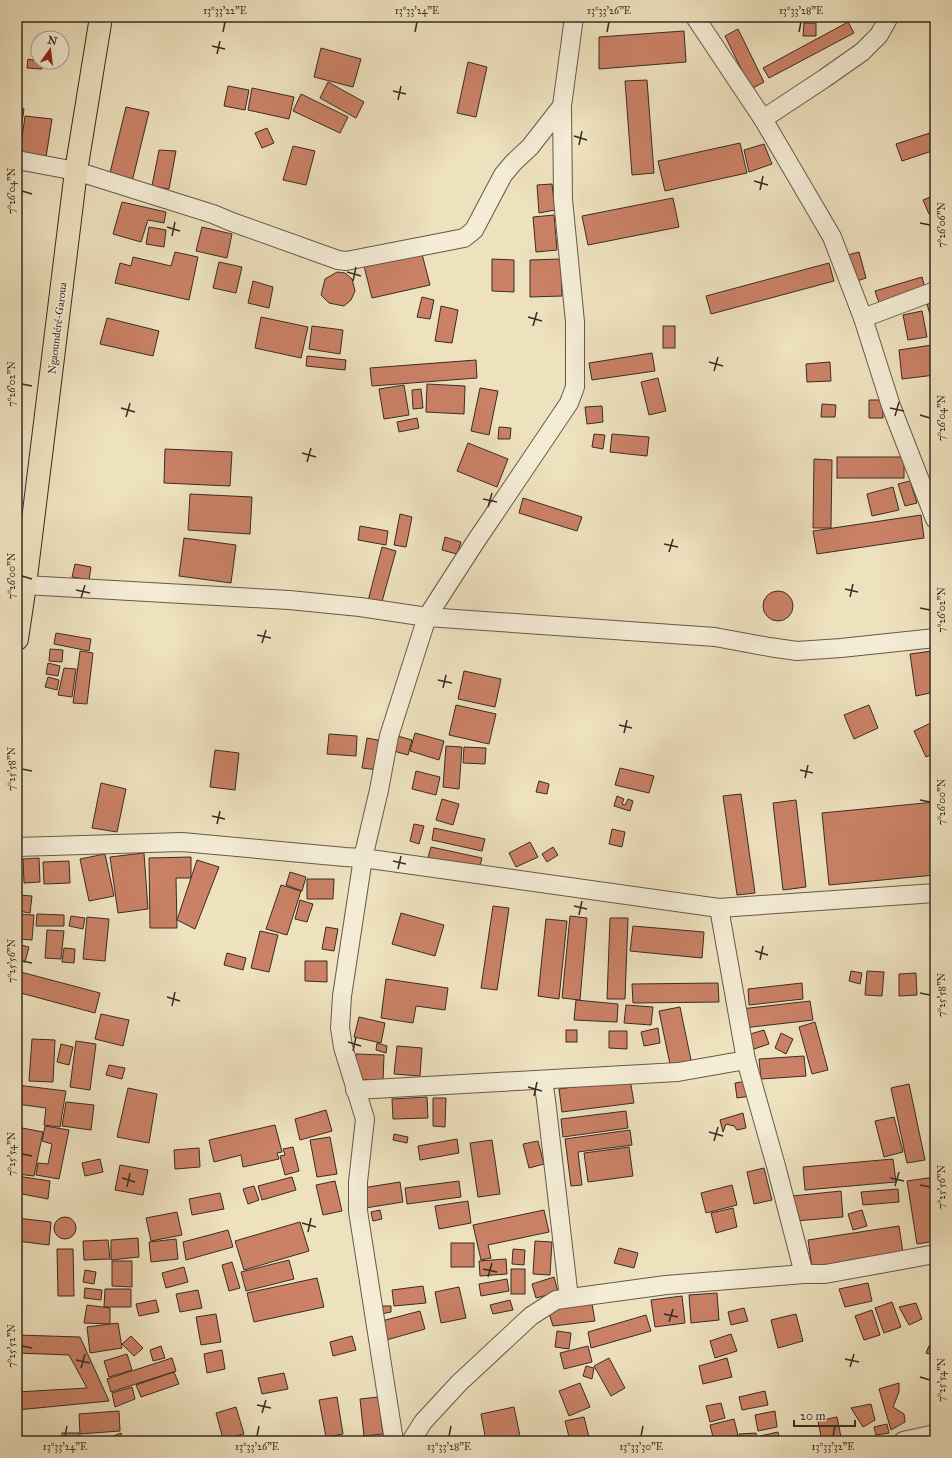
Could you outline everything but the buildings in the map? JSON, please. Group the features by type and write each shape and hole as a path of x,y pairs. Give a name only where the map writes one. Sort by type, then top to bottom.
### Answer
{"highway":[{"name":"Ngaoundéré-Garoua","path":"17,639 76,172 101,17"}],"street":[{"path":"394,1441 358,1211 358,1182 365,1119 343,1047 340,1028 342,996 363,858 379,790 389,736 427,617 574,394 575,322 563,199 562,106 574,17"},
{"path":"696,17 763,119 832,237 863,318 891,406 935,519"},
{"path":"763,119 862,52 879,35 889,17"},
{"path":"17,160 76,172 213,214 338,260 346,261 464,238 469,235 474,230 503,175 530,147 562,106"},
{"path":"863,318 935,291"},
{"path":"25,585 289,600 360,607 427,617 715,637 797,651 935,638"},
{"path":"17,847 182,842 363,858 720,908 935,893"},
{"path":"720,908 746,1060 776,1166 804,1274"},
{"path":"355,1090 678,1072 746,1060"},
{"path":"543,1080 570,1298"},
{"path":"411,1441 423,1422 459,1383 525,1321 556,1300 666,1285 804,1274 825,1274 935,1254"},
{"path":"903,1441 935,1434"}]}
